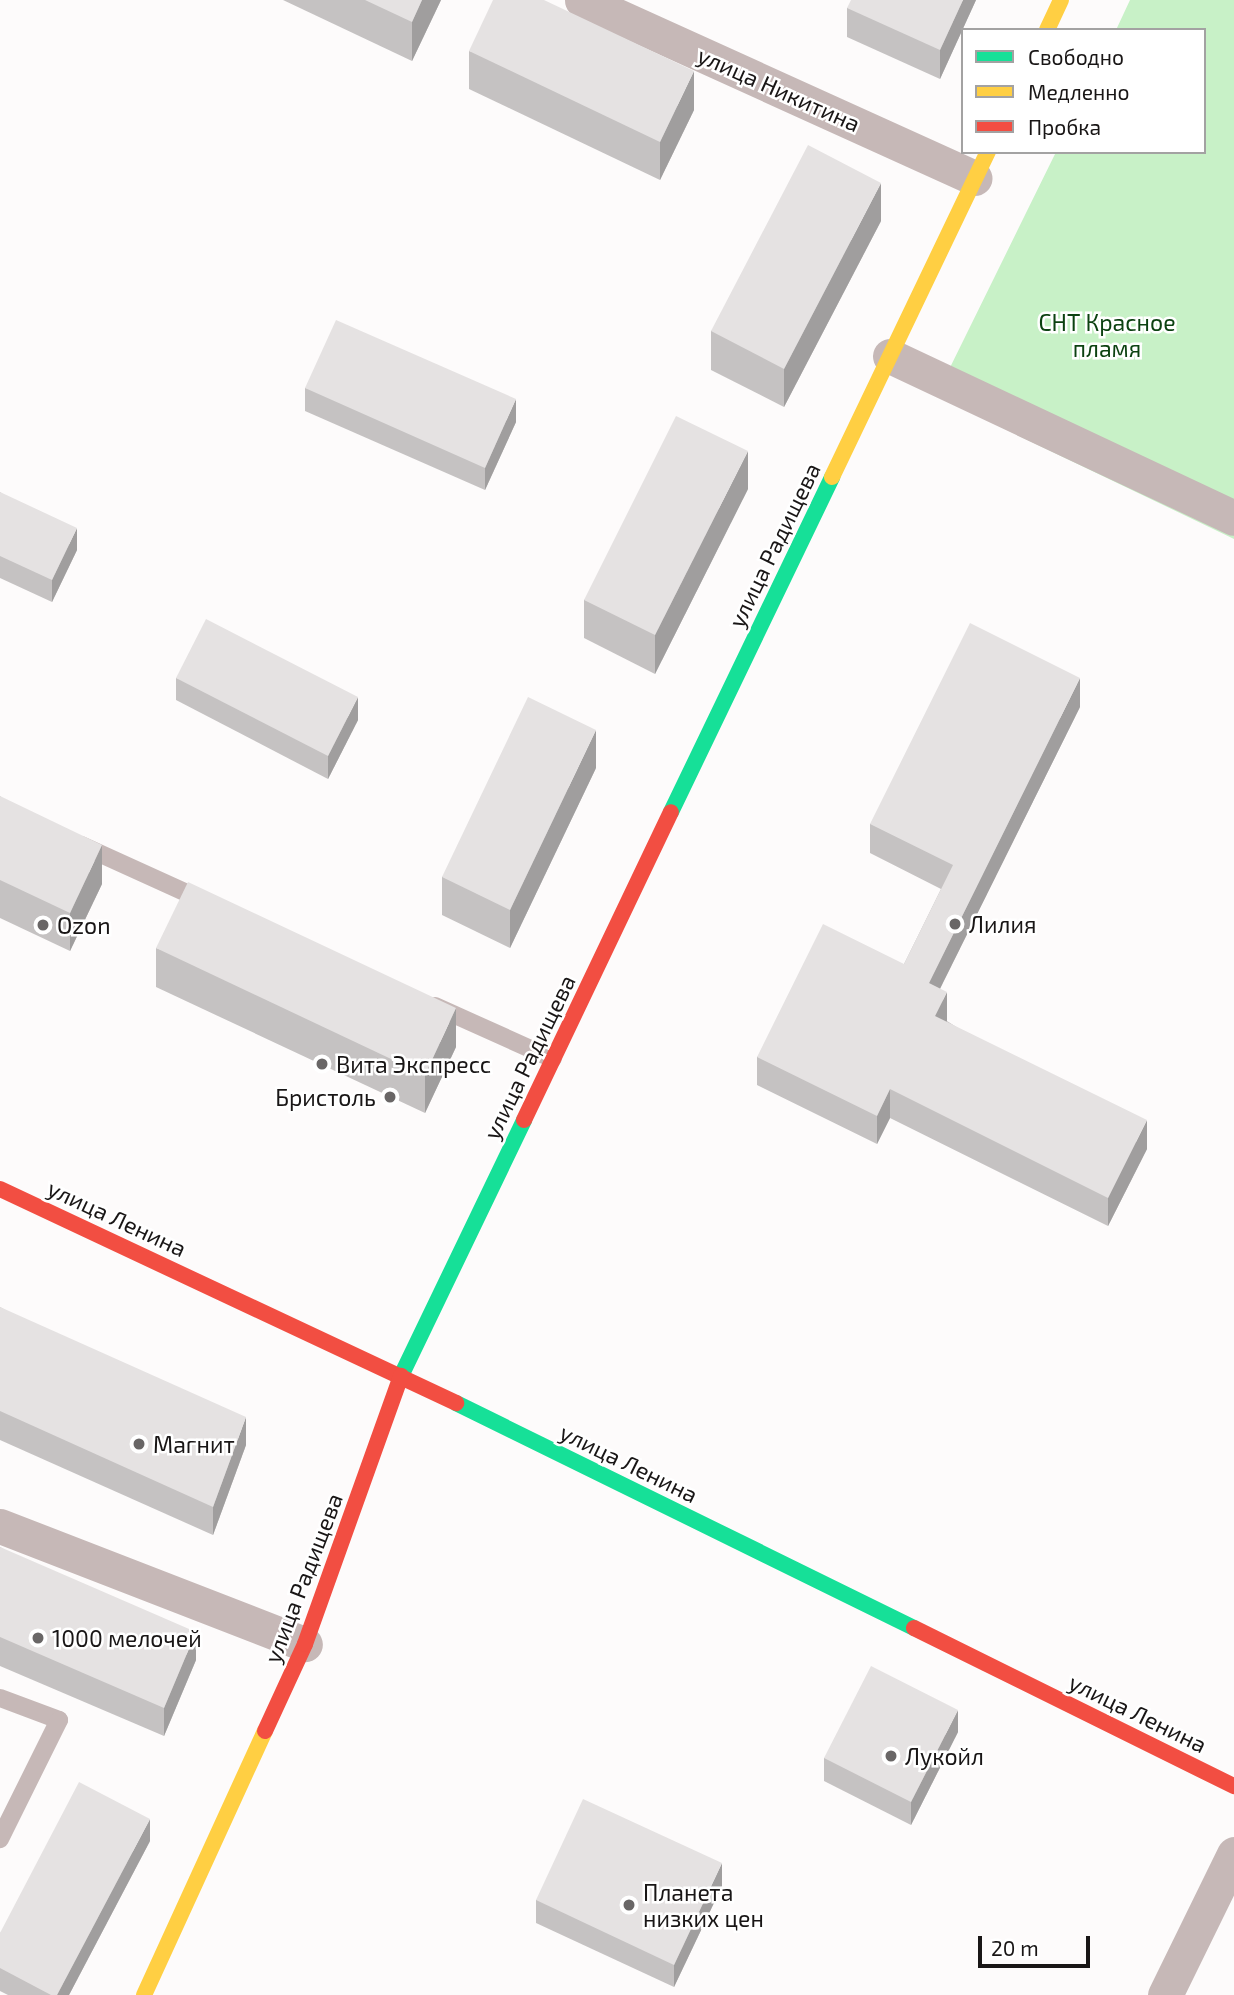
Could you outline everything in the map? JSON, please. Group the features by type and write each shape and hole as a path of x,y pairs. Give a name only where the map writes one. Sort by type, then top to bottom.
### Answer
{"main road":[{"path":"1048,28 1061,0"},
{"name":"улица Радищева","path":"144,1995 305,1644 401,1376 982,165"},
{"name":"улица Ленина","path":"0,1189 401,1376 1234,1786"}],"street":[{"name":"улица Никитина","path":"582,0 982,165"},
{"path":"890,356 1234,517"},
{"path":"0,1526 305,1644"},
{"path":"1164,1995 1234,1854"}],"lane":[{"path":"63,836 214,905"},
{"path":"415,996 553,1059"},
{"path":"0,1698 59,1720 0,1839"}],"green space":[{"name":"СНТ Красное пламя","path":"1130,0 1234,0 1234,539 936,396 1055,154 1206,154 1206,28 1117,28"}],"building":[{"path":"365,0 422,0 412,22"},
{"path":"493,0 544,0 694,71 660,142 469,51"},
{"path":"851,0 963,0 940,50 847,8"},
{"path":"808,145 881,183 784,369 711,331"},
{"path":"336,320 516,399 485,468 305,388"},
{"path":"676,416 748,451 655,635 584,600"},
{"path":"0,492 77,528 52,580 0,556"},
{"path":"206,619 358,697 328,756 176,678"},
{"name":"Лилия","path":"970,623 1080,678 929,983 947,992 935,1016 1147,1120 1108,1198 890,1089 877,1116 757,1057 823,924 904,964 953,865 870,824"},
{"path":"528,697 596,730 510,910 442,877"},
{"path":"0,796 102,845 70,913 0,880"},
{"path":"188,882 456,1008 425,1075 156,948"},
{"path":"0,1307 246,1417 213,1507 0,1411"},
{"path":"0,1547 196,1632 164,1708 0,1637"},
{"path":"871,1666 958,1710 911,1802 824,1758"},
{"path":"79,1782 150,1819 57,1995 51,1995 0,1968 0,1933"},
{"path":"583,1799 722,1863 674,1965 536,1900"}],"traffic: fast":[{"path":"671,812 832,477"},
{"path":"401,1376 524,1120"},
{"path":"456,1403 914,1628"}],"traffic: slow":[{"path":"1048,28 1061,0"},
{"path":"832,477 987,154"},
{"path":"144,1995 265,1731"}],"traffic: jam":[{"path":"524,1120 671,812"},
{"path":"0,1189 456,1403"},
{"path":"265,1731 305,1644 401,1376"},
{"path":"914,1628 1234,1786"}],"place":[{"name":"Лилия","path":"955,924"},
{"name":"Ozon","path":"43,925"},
{"name":"Вита Экспресс","path":"322,1064"},
{"name":"Бристоль","path":"390,1097"},
{"name":"Магнит","path":"139,1444"},
{"name":"1000 мелочей","path":"38,1638"},
{"name":"Лукойл","path":"891,1756"},
{"name":"Планета низких цен","path":"629,1905"}]}
